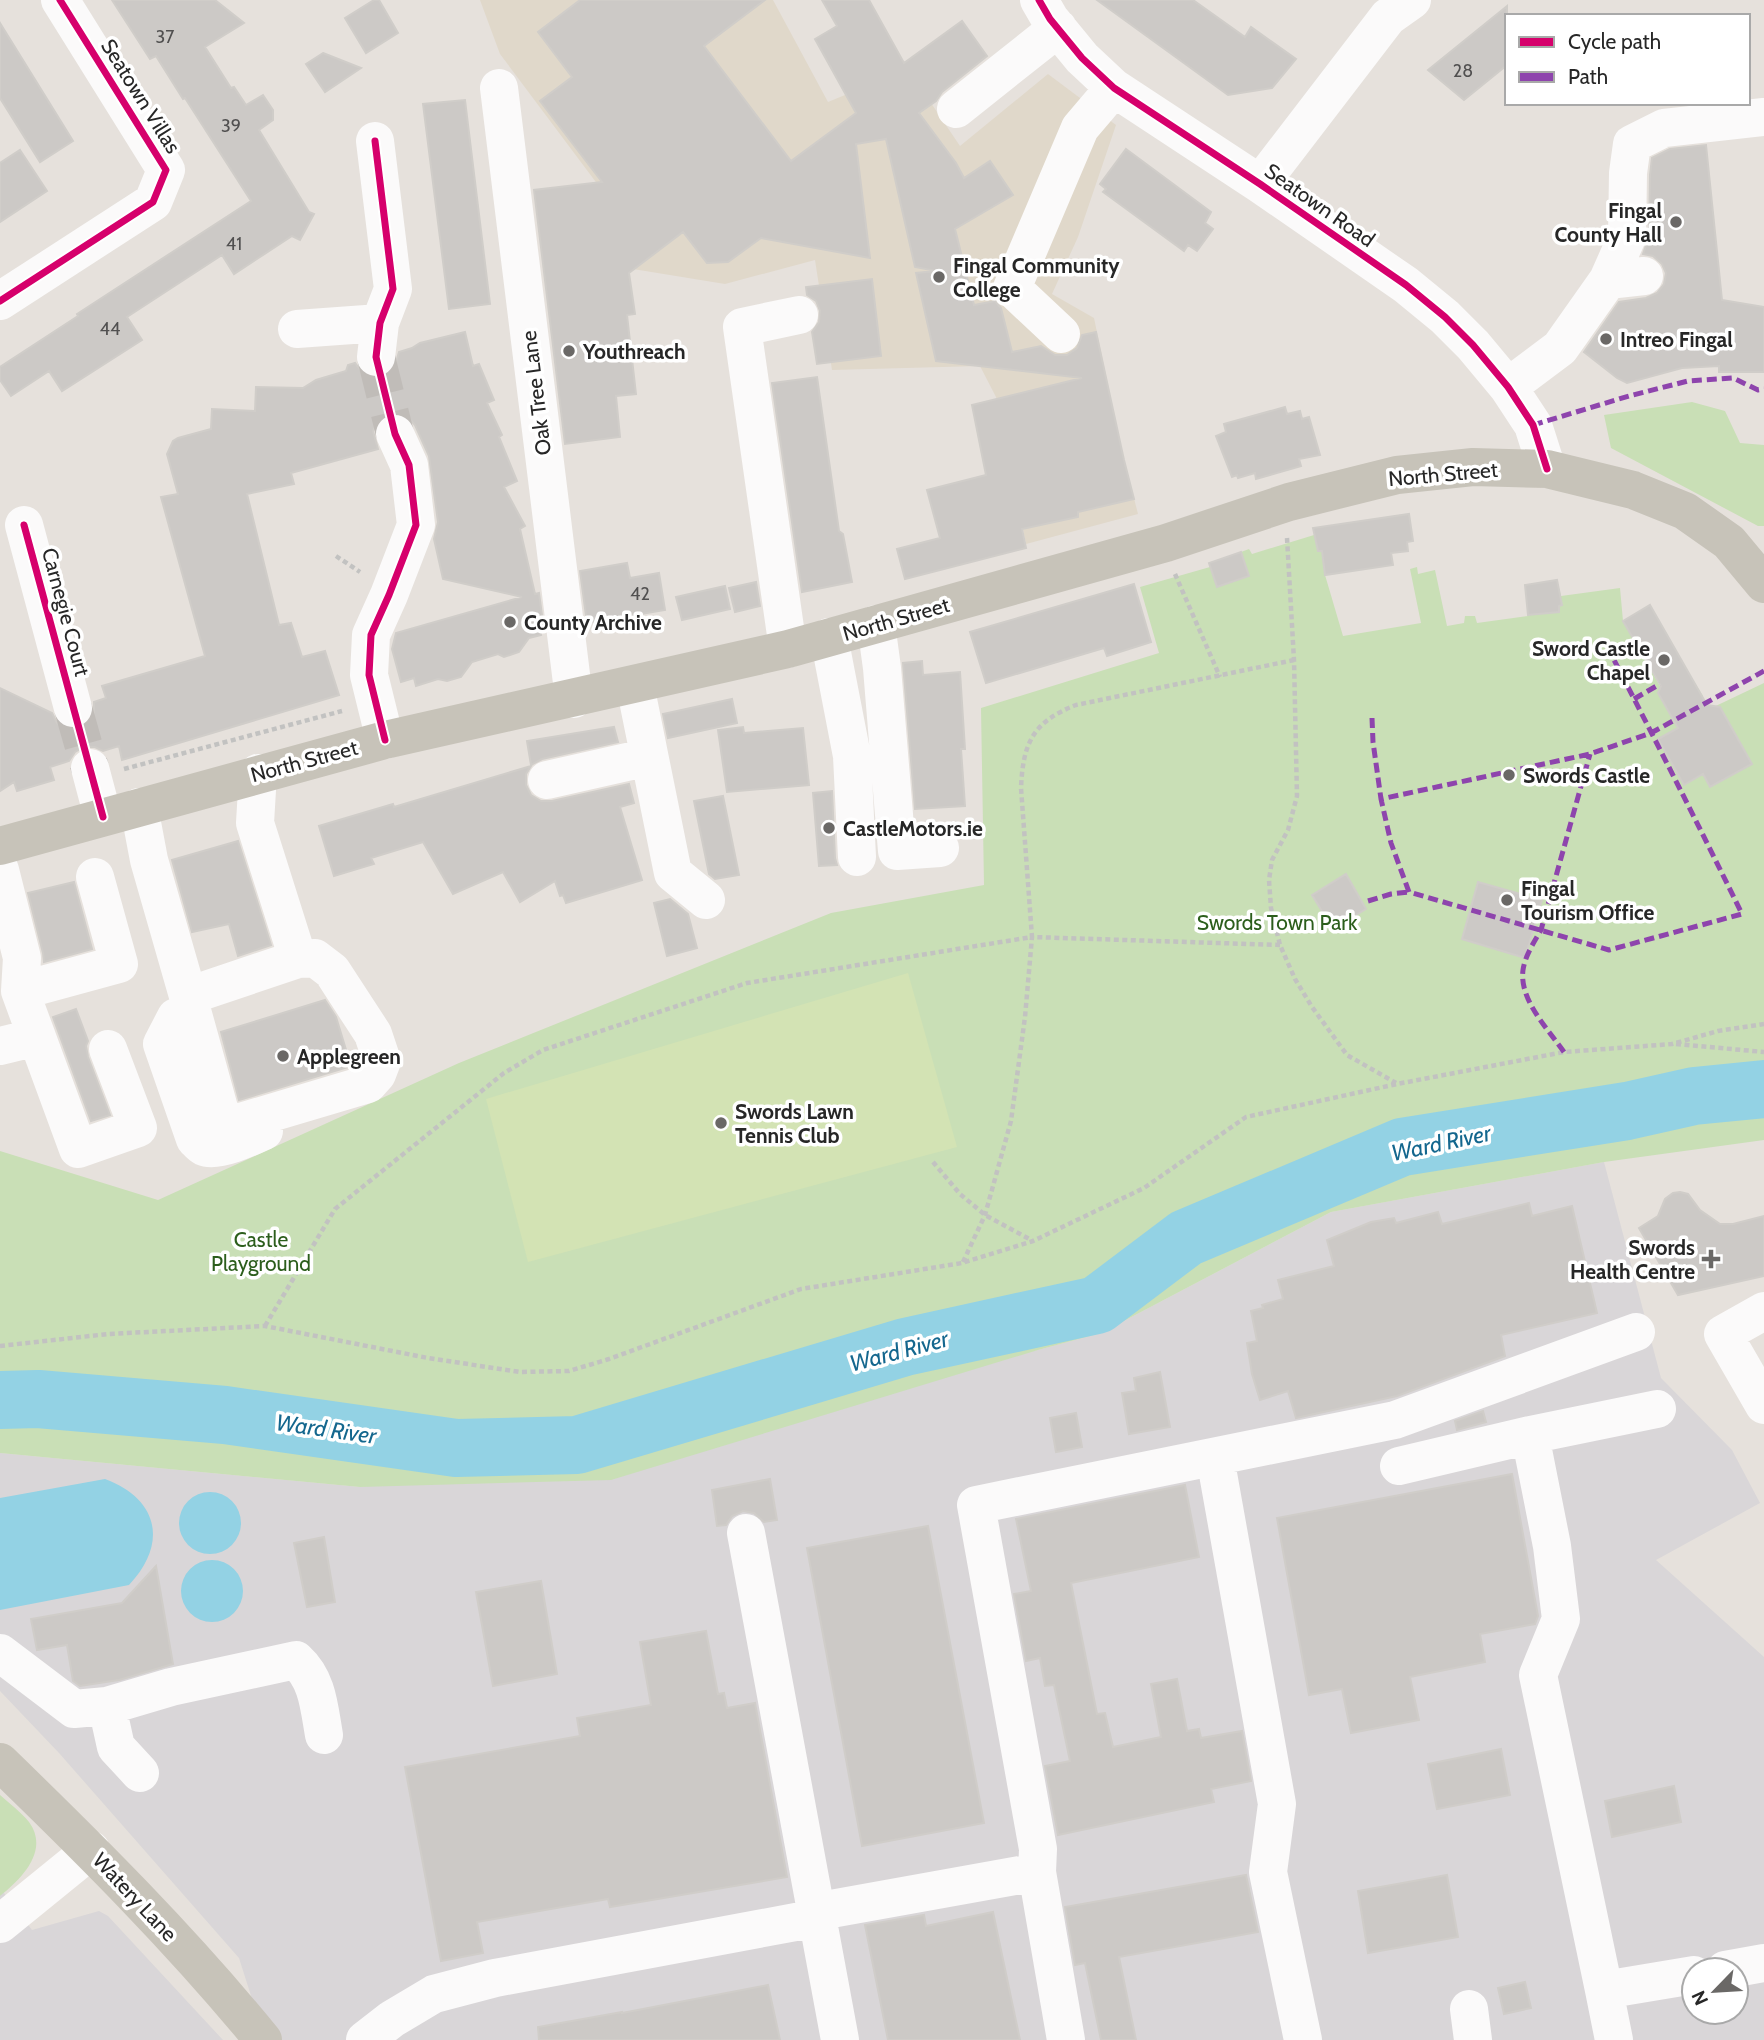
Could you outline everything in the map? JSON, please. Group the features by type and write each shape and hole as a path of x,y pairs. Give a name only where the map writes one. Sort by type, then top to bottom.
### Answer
{"main road":[{"name":"North Street","path":"0,846 385,740 788,649 1166,543 1289,502 1397,475 1473,467 1547,469 1633,490 1685,511 1729,542 1764,584"},
{"name":"Watery Lane","path":"0,1762 91,1850 218,1985 263,2040"}],"street":[{"name":"Seatown Villas","path":"0,301 153,202 166,170 60,0"},
{"path":"1274,194 1388,18 1412,0"},
{"path":"956,109 1048,14"},
{"name":"Seatown Road","path":"1048,14 1082,58 1114,88 1406,285 1445,317 1508,387 1533,425 1547,469"},
{"name":"Oak Tree Lane","path":"499,88 574,699"},
{"path":"1061,334 1012,288 1080,128 1114,88"},
{"path":"1508,387 1560,348 1626,278 1632,144 1664,128 1764,117"},
{"path":"297,329 378,340 393,289 375,141"},
{"path":"788,649 742,327 799,315"},
{"path":"385,740 369,675 371,635 416,525 409,465 396,434"},
{"name":"Carnegie Court","path":"24,525 73,708"},
{"path":"876,624 897,852 940,848"},
{"path":"829,637 852,756 856,857"},
{"path":"635,684 673,873 706,900"},
{"path":"547,780 649,757"},
{"path":"91,773 103,817"},
{"path":"258,773 255,823 298,959"},
{"path":"139,807 182,1007 220,1112 227,1123 244,1121 368,1084"},
{"path":"0,870 22,958 20,991 78,1150 138,1128 108,1049"},
{"path":"20,991 119,964 94,877"},
{"path":"314,958 332,971 373,1034 382,1061 377,1074 368,1084 251,1137 228,1145 205,1148 195,1139 162,1044 182,1007 298,959 314,958"},
{"path":"0,1046 37,1038"},
{"path":"1764,1311 1723,1334 1764,1405"},
{"path":"1066,2040 1037,1872 1038,1849 975,1505 1395,1420 1636,1332"},
{"path":"1399,1466 1657,1409"},
{"path":"1530,1435 1552,1546 1561,1619 1538,1675 1614,2040"},
{"path":"1215,1457 1277,1804 1268,1872 1303,2040"},
{"path":"746,1533 840,2040"},
{"path":"0,1653 74,1709 107,1706 172,1687 296,1660 314,1684 324,1735"},
{"path":"107,1706 117,1747 140,1773"},
{"path":"0,1924 91,1850"},
{"path":"365,2040 392,2019 435,1994 471,1984 817,1918 831,1909 1037,1872"},
{"path":"1604,1990 1680,1977"}],"path":[{"path":"1289,502 1286,544 1294,660 1297,796 1288,830 1272,860 1269,880 1271,908 1280,945 1295,979 1312,1007 1347,1055 1397,1084"},
{"path":"1166,543 1176,577 1220,677"},
{"path":"335,556 367,576"},
{"path":"962,1263 985,1215 1011,1121 1025,1017 1032,937 1021,788 1025,749 1031,736 1051,716 1076,705 1294,660"},
{"path":"91,773 341,711 343,698"},
{"path":"265,1326 335,1209 504,1073 543,1050 747,983 1032,937 1280,945"},
{"path":"1672,1044 1718,1031 1764,1024"},
{"path":"0,1346 108,1334 265,1326 428,1358 520,1372 569,1371 801,1289 962,1263 1034,1241 1144,1188 1246,1117 1564,1052 1672,1044 1764,1052"},
{"path":"933,1162 960,1194 985,1215 1034,1241"}],"shaded area":[{"name":"Fingal Community College","path":"480,0 773,0 828,102 908,69 960,146 1048,74 1116,125 1078,237 1052,294 1094,318 1138,514 1026,544 996,397 980,366 832,370 815,260 725,284 633,269 634,233 500,54"},
{"path":"1604,1162 1661,1378 1732,1450 1760,1503 1656,1560 1764,1657 1764,2040 265,2040 239,1958 59,1753 0,1691 0,1453 360,1487 1038,1350 1101,1333 1331,1212"},
{"path":"0,1881 4,1893 32,1930 99,1911 108,1916 223,2040 0,2040"}],"green space":[{"path":"1692,402 1725,411 1740,443 1764,445 1764,526 1758,526 1611,448 1604,415"},
{"name":"Swords Town Park","path":"1314,535 1318,551 1322,551 1325,575 1343,636 1421,623 1410,569 1417,567 1418,574 1435,570 1447,626 1464,623 1465,616 1475,616 1477,623 1528,616 1525,585 1557,580 1561,596 1620,588 1623,621 1660,686 1668,687 1690,675 1703,696 1695,701 1701,713 1764,683 1764,1140 1604,1162 1331,1212 1101,1333 611,1480 360,1487 0,1453 0,1151 158,1200 459,1063 831,913 984,885 981,708 1159,653 1140,587 1210,567 1217,587 1249,576 1241,552 1249,549 1252,554"},
{"name":"Swords Lawn Tennis Club","path":"908,973 957,1147 528,1262 486,1099"},
{"path":"0,1795 29,1822 35,1833 36,1843 35,1854 24,1873 0,1896"}],"water":[{"path":"105,1479 137,1498 147,1511 152,1524 153,1539 149,1554 129,1585 0,1610 0,1498"},
{"path":"210,1492 222,1494 232,1501 239,1511 239,1535 232,1545 222,1552 210,1554 198,1552 188,1545 181,1535 179,1523 181,1511 188,1501 198,1494"},
{"path":"206,1560 218,1560 234,1569 241,1579 241,1603 234,1613 218,1622 206,1622 195,1617 186,1608 181,1597 181,1585 186,1574 195,1565"}],"building":[{"path":"112,0 215,0 244,23 205,47 231,88 234,87 246,105 263,95 273,110 273,120 259,130 309,212 314,214 300,240 292,236 234,274 222,255 127,317 142,340 62,391 49,371 11,396 0,380 0,367 251,201 156,56 150,59"},
{"path":"374,0 379,0 398,33 366,53 345,18"},
{"path":"580,0 765,0 704,46 791,161 856,113 815,39 837,26 822,0 869,0 904,63 962,21 987,56 919,113 964,178 990,161 1013,195 955,229 974,305 995,301 1001,308 1012,352 1041,346 1055,355 1067,355 1077,348 1082,335 1096,332 1134,499 1078,512 1078,517 1022,529 1026,548 905,579 897,549 940,538 927,490 986,475 972,405 1082,378 936,361 916,273 936,271 915,267 886,139 856,144 870,258 761,238 728,262 707,263 683,232 629,273 635,314 627,315 636,394 616,396 620,437 565,444 534,190 602,182 540,101 572,77 538,32"},
{"path":"1097,0 1193,0 1245,37 1251,27 1296,59 1272,88 1228,95"},
{"path":"1507,6 1505,67 1464,100 1428,70"},
{"path":"0,23 73,141 40,162 0,98"},
{"path":"323,53 361,68 325,92 306,64"},
{"path":"465,100 490,304 449,309 423,104"},
{"name":"Fingal County Hall","path":"1706,145 1722,300 1764,307 1764,372 1719,372 1719,366 1682,368 1627,383 1584,352 1619,302 1646,298 1657,293 1664,284 1666,273 1662,264 1653,256 1643,254 1649,237 1652,158 1670,149"},
{"path":"1126,149 1211,212 1205,223 1213,229 1197,251 1188,245 1184,251 1103,192 1106,189 1100,184"},
{"path":"20,150 47,191 0,222 0,163"},
{"path":"872,279 881,356 817,364 812,332 819,322 820,311 816,301 807,295 806,287"},
{"path":"465,332 473,366 479,364 494,400 487,403 502,435 499,437 517,481 504,487 525,526 520,529 535,594 539,593 544,630 540,631 541,635 529,638 519,652 504,657 498,654 472,662 461,677 447,681 438,679 416,686 414,678 401,682 392,649 396,633 522,597 443,579 434,539 438,522 429,456 415,425 408,417 398,412 387,414 378,421 373,431 378,449 291,473 294,484 247,494 279,625 291,623 302,657 325,651 339,695 122,760 119,746 103,751 95,747 84,747 75,752 69,761 50,767 54,780 17,791 14,782 0,791 0,688 52,713 57,723 67,729 78,729 89,723 94,713 94,702 106,698 102,686 205,656 161,497 178,494 167,454 173,441 211,429 212,409 255,411 256,387 303,388 316,380 346,371 348,365 355,363 364,375 373,379 384,377 394,369 399,352 420,343"},
{"path":"817,377 839,531 843,534 852,582 802,592 772,383"},
{"path":"1285,407 1287,414 1300,411 1302,419 1309,417 1320,455 1299,459 1301,466 1256,479 1255,473 1232,477 1216,436 1226,432 1224,424"},
{"path":"1409,514 1413,541 1407,542 1408,551 1391,553 1393,565 1325,575 1322,551 1318,551 1313,528"},
{"path":"1241,552 1249,576 1217,587 1209,563"},
{"path":"627,563 630,578 659,573 665,610 587,623 580,571"},
{"path":"1557,580 1562,605 1559,606 1559,612 1528,615 1525,585"},
{"path":"756,582 760,606 735,612 729,588"},
{"path":"1134,584 1151,642 1107,656 1104,648 986,683 970,632"},
{"path":"725,586 730,609 682,620 676,597"},
{"path":"1650,605 1707,705 1720,707 1752,764 1710,787 1703,774 1684,785 1658,739 1678,728 1658,693 1661,686 1623,621"},
{"path":"922,661 923,675 960,672 965,749 961,749 965,806 915,809 903,663"},
{"path":"732,699 737,723 668,738 663,714"},
{"path":"614,727 618,742 542,759 531,765 527,741"},
{"path":"743,727 744,733 803,728 809,785 727,792 718,730"},
{"path":"531,766 526,774 526,785 531,795 541,801 629,784 634,803 620,807 642,880 566,903 563,895 560,896 555,881 520,902 503,872 453,894 423,842 371,858 374,864 334,876 319,826 393,804 394,807"},
{"name":"CastleMotors.ie","path":"832,791 837,865 819,866 813,793"},
{"path":"723,796 739,875 715,879 709,874 694,801"},
{"path":"238,841 271,945 238,956 229,924 192,932 172,860"},
{"path":"1346,874 1366,909 1333,929 1312,895"},
{"path":"74,882 92,949 44,962 28,893"},
{"path":"1478,882 1542,900 1525,958 1462,939"},
{"path":"670,899 688,914 697,948 667,956 654,903"},
{"name":"Applegreen","path":"325,1000 336,1017 351,1066 239,1100 221,1032"},
{"path":"76,1009 88,1041 88,1057 110,1115 91,1121 53,1017"},
{"name":"Swords Health Centre","path":"1680,1192 1688,1194 1700,1210 1720,1224 1733,1224 1764,1216 1764,1276 1678,1295 1639,1228 1658,1216 1665,1199"},
{"path":"1529,1203 1532,1216 1572,1206 1597,1313 1501,1335 1505,1356 1397,1396 1296,1418 1288,1391 1260,1400 1247,1343 1257,1341 1251,1311 1283,1299 1278,1280 1334,1266 1327,1240 1371,1222 1394,1218 1396,1223 1438,1212 1442,1224"},
{"path":"1160,1372 1170,1427 1129,1434 1122,1393 1136,1391 1134,1378"},
{"path":"1483,1411 1486,1422 1457,1430 1455,1421"},
{"path":"1076,1413 1082,1447 1056,1452 1050,1418"},
{"path":"1512,1474 1538,1616 1535,1624 1480,1634 1485,1662 1410,1677 1419,1720 1351,1733 1342,1689 1309,1695 1277,1518"},
{"path":"770,1479 777,1520 764,1522 754,1513 743,1511 732,1516 726,1525 717,1526 712,1490"},
{"path":"1185,1485 1199,1557 1071,1583 1097,1714 1105,1713 1113,1747 1161,1737 1151,1684 1177,1679 1187,1731 1199,1729 1201,1738 1242,1731 1251,1781 1211,1789 1214,1802 1058,1835 1045,1766 1070,1761 1054,1685 1045,1686 1040,1658 1026,1661 1014,1594 1031,1591 1016,1519"},
{"path":"928,1526 984,1823 862,1846 807,1548"},
{"path":"324,1537 335,1602 307,1607 294,1543"},
{"path":"156,1566 173,1664 119,1680 80,1686 73,1681 67,1645 37,1650 31,1619 122,1603"},
{"path":"541,1581 557,1674 493,1686 476,1592"},
{"path":"706,1631 718,1694 724,1693 727,1708 755,1703 787,1877 610,1907 608,1899 477,1922 483,1953 441,1961 405,1767 580,1736 577,1718 651,1705 640,1642"},
{"path":"1501,1749 1510,1795 1437,1809 1428,1764"},
{"path":"1674,1786 1681,1822 1612,1837 1605,1801"},
{"path":"1246,1875 1258,1932 1119,1957 1136,2040 1101,2040 1085,1963 1075,1965 1065,1907"},
{"path":"1447,1875 1458,1937 1368,1953 1358,1891"},
{"path":"993,1912 1020,2040 888,2040 865,1925 924,1915 926,1926"},
{"path":"1525,1982 1531,2008 1504,2014 1498,1988"},
{"path":"768,1985 780,2040 539,2040 538,2027"}],"waterway":[{"name":"Ward River","path":"0,1400 38,1399 225,1415 456,1448 577,1445 905,1347 1097,1305 1186,1238 1402,1147 1627,1111 1694,1096 1764,1089"}],"tunnel":[{"path":"376,357 395,434"},
{"path":"73,708 90,768"}],"marked path":[{"path":"1533,425 1688,381 1733,378 1758,390 1764,389"},
{"path":"1637,645 1613,658 1646,722 1662,754 1742,914 1609,950 1409,892 1391,843 1381,799 1590,754 1651,733 1764,671"},
{"path":"1634,699 1660,684"},
{"path":"1372,718 1381,799"},
{"path":"1564,1052 1530,1003 1525,992 1523,970 1541,930 1590,754"},
{"path":"1368,901 1409,892"}],"cycle path":[{"path":"0,301 153,202 166,170 60,0"},
{"path":"1039,0 1050,19 1082,58 1114,88 1406,285 1445,317 1508,387 1533,425 1547,469"},
{"path":"375,141 393,289 380,323 376,357 395,434 409,465 416,525 371,635 369,675 385,740"},
{"path":"24,525 103,817"}],"place":[{"name":"Fingal County Hall","path":"1676,222"},
{"name":"Fingal Community College","path":"939,277"},
{"name":"Intreo Fingal","path":"1606,339"},
{"name":"Youthreach","path":"569,351"},
{"name":"County Archive","path":"510,622"},
{"name":"Sword Castle Chapel","path":"1664,660"},
{"name":"Swords Castle","path":"1509,775"},
{"name":"CastleMotors.ie","path":"829,828"},
{"name":"Fingal Tourism Office","path":"1507,900"},
{"name":"Applegreen","path":"283,1056"},
{"name":"Swords Lawn Tennis Club","path":"721,1123"},
{"name":"Swords Health Centre","path":"1711,1259"}],"park label":[{"name":"Castle Playground","path":"261,1251"}]}
